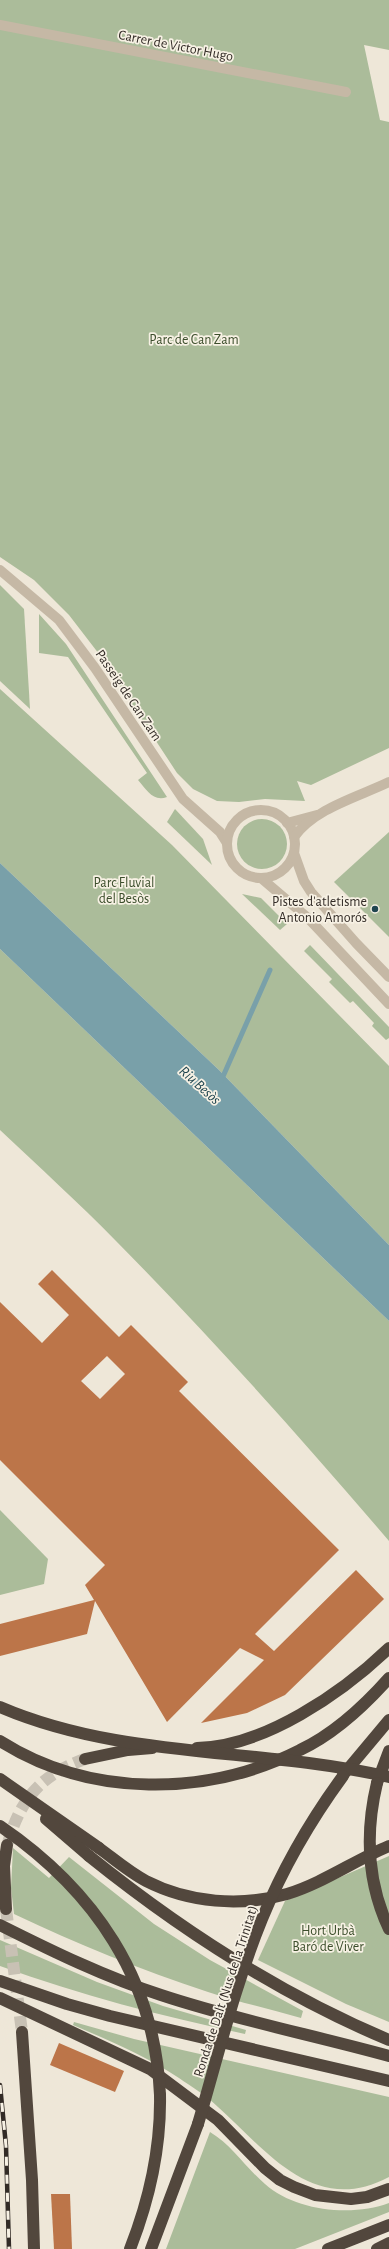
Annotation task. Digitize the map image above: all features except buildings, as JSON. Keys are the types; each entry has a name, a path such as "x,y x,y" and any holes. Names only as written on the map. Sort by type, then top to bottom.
{"highway":[{"path":"86,1759 128,1750 207,1748 246,1739 315,1705 344,1686 389,1648"},
{"path":"0,1741 46,1764 94,1779 160,1785 220,1779 249,1772 302,1750 355,1712 389,1678"},
{"path":"0,1707 44,1723 100,1737 177,1748 304,1761 389,1777"},
{"name":"Ronda de Dalt (Nus de la Trinitat)","path":"151,2249 198,2124 239,1988 262,1919 293,1854 342,1776 389,1720"},
{"path":"389,1751 377,1783 371,1812 370,1860 376,1896 389,1929"},
{"path":"0,1780 127,1869 164,1889 202,1900 246,1901 288,1894 389,1846"},
{"path":"0,1780 89,1856 140,1897 228,1957 312,2005 389,2040"},
{"path":"0,1826 43,1858 65,1878 102,1922 115,1941 134,1978 146,2013 158,2063 160,2095 159,2141 156,2165 141,2221 130,2249"},
{"path":"6,1909 4,1866 7,1844"},
{"path":"0,1925 92,1969 160,1994 257,2023 389,2056"},
{"path":"0,1981 67,2004 110,2016 389,2081"},
{"path":"1,1999 54,2026 113,2051 150,2069 218,2120 265,2168 280,2180 294,2187 315,2195 332,2198 367,2197 389,2190"},
{"path":"22,2032 32,2180 34,2249"},
{"path":"328,2249 389,2225"},
{"path":"377,2249 389,2243"}],"street":[{"name":"Carrer de Victor Hugo","path":"0,25 346,92"},
{"name":"Passeig de Can Zam","path":"0,570 59,620 95,668 183,799 220,832 226,843"},
{"path":"288,823 323,813 389,782"},
{"path":"294,853 284,870 268,878 261,878 249,876 236,868 229,856 226,843 229,831 235,821 251,811 269,811 288,823 294,837 294,853 304,881 311,892 356,943 389,977"},
{"path":"294,837 300,830 323,813"},
{"path":"261,878 308,918 389,1004"}],"green space":[{"name":"Parc de Can Zam","path":"0,0 389,0 389,50 364,45 380,120 389,122 389,748 311,785 297,781 305,801 265,799 239,802 217,801 193,789 177,773 99,654 69,615 34,580 0,557"},
{"path":"0,585 24,609 30,709 0,681"},
{"path":"39,614 66,644 167,797 158,798 154,796 147,791 138,780 147,773 68,657 39,653"},
{"name":"Parc Fluvial del Besòs","path":"0,689 172,845 389,1066 389,1245 219,1070 0,863"},
{"path":"175,809 203,839 212,865 167,822"},
{"path":"262,819 272,821 280,826 285,834 287,844 285,854 280,862 272,867 262,869 252,867 244,862 239,854 237,844 239,834 244,826 252,821"},
{"name":"Pistes d'atletisme Antonio Amorós","path":"389,832 389,937 334,882"},
{"path":"242,894 261,898 287,924 280,930"},
{"path":"310,945 389,1027 389,1038 386,1040 372,1026 374,1023 353,1001 350,1003 329,982 332,979 304,951"},
{"path":"0,949 389,1321 389,1541 289,1426 151,1277 102,1227 0,1130"},
{"path":"0,1510 48,1559 44,1584 0,1595"},
{"path":"13,1848 49,1878 69,1857 154,1924 210,1960 303,2011 301,2018 219,1996 158,1975 61,1936 14,1914 11,1888"},
{"name":"Hort Urbà Baró de Viver","path":"389,1856 389,2022 346,2004 258,1960 285,1901"},
{"path":"0,1940 97,1982 163,2006 246,2030 245,2034 121,2004 30,1977 0,1966"},
{"path":"74,2022 134,2039 389,2097 389,2177 362,2187 338,2189 315,2184 294,2174 274,2159 214,2103 179,2078 141,2056 73,2025"},
{"path":"210,2132 225,2143 265,2184 277,2193 292,2200 308,2206 341,2210 358,2210 389,2203 389,2212 295,2249 166,2249"}],"water":[{"name":"Riu Besòs","path":"0,863 219,1070 389,1245 389,1321 0,949"}],"waterway":[{"path":"221,1081 270,970"}],"tunnel":[{"path":"8,1843 19,1813 35,1790 57,1772 85,1759"},
{"path":"6,1909 22,2032"}],"railway":[{"path":"0,2085 6,2146 9,2249"}],"place":[{"name":"Pistes d'atletisme Antonio Amorós","path":"375,909"}]}
